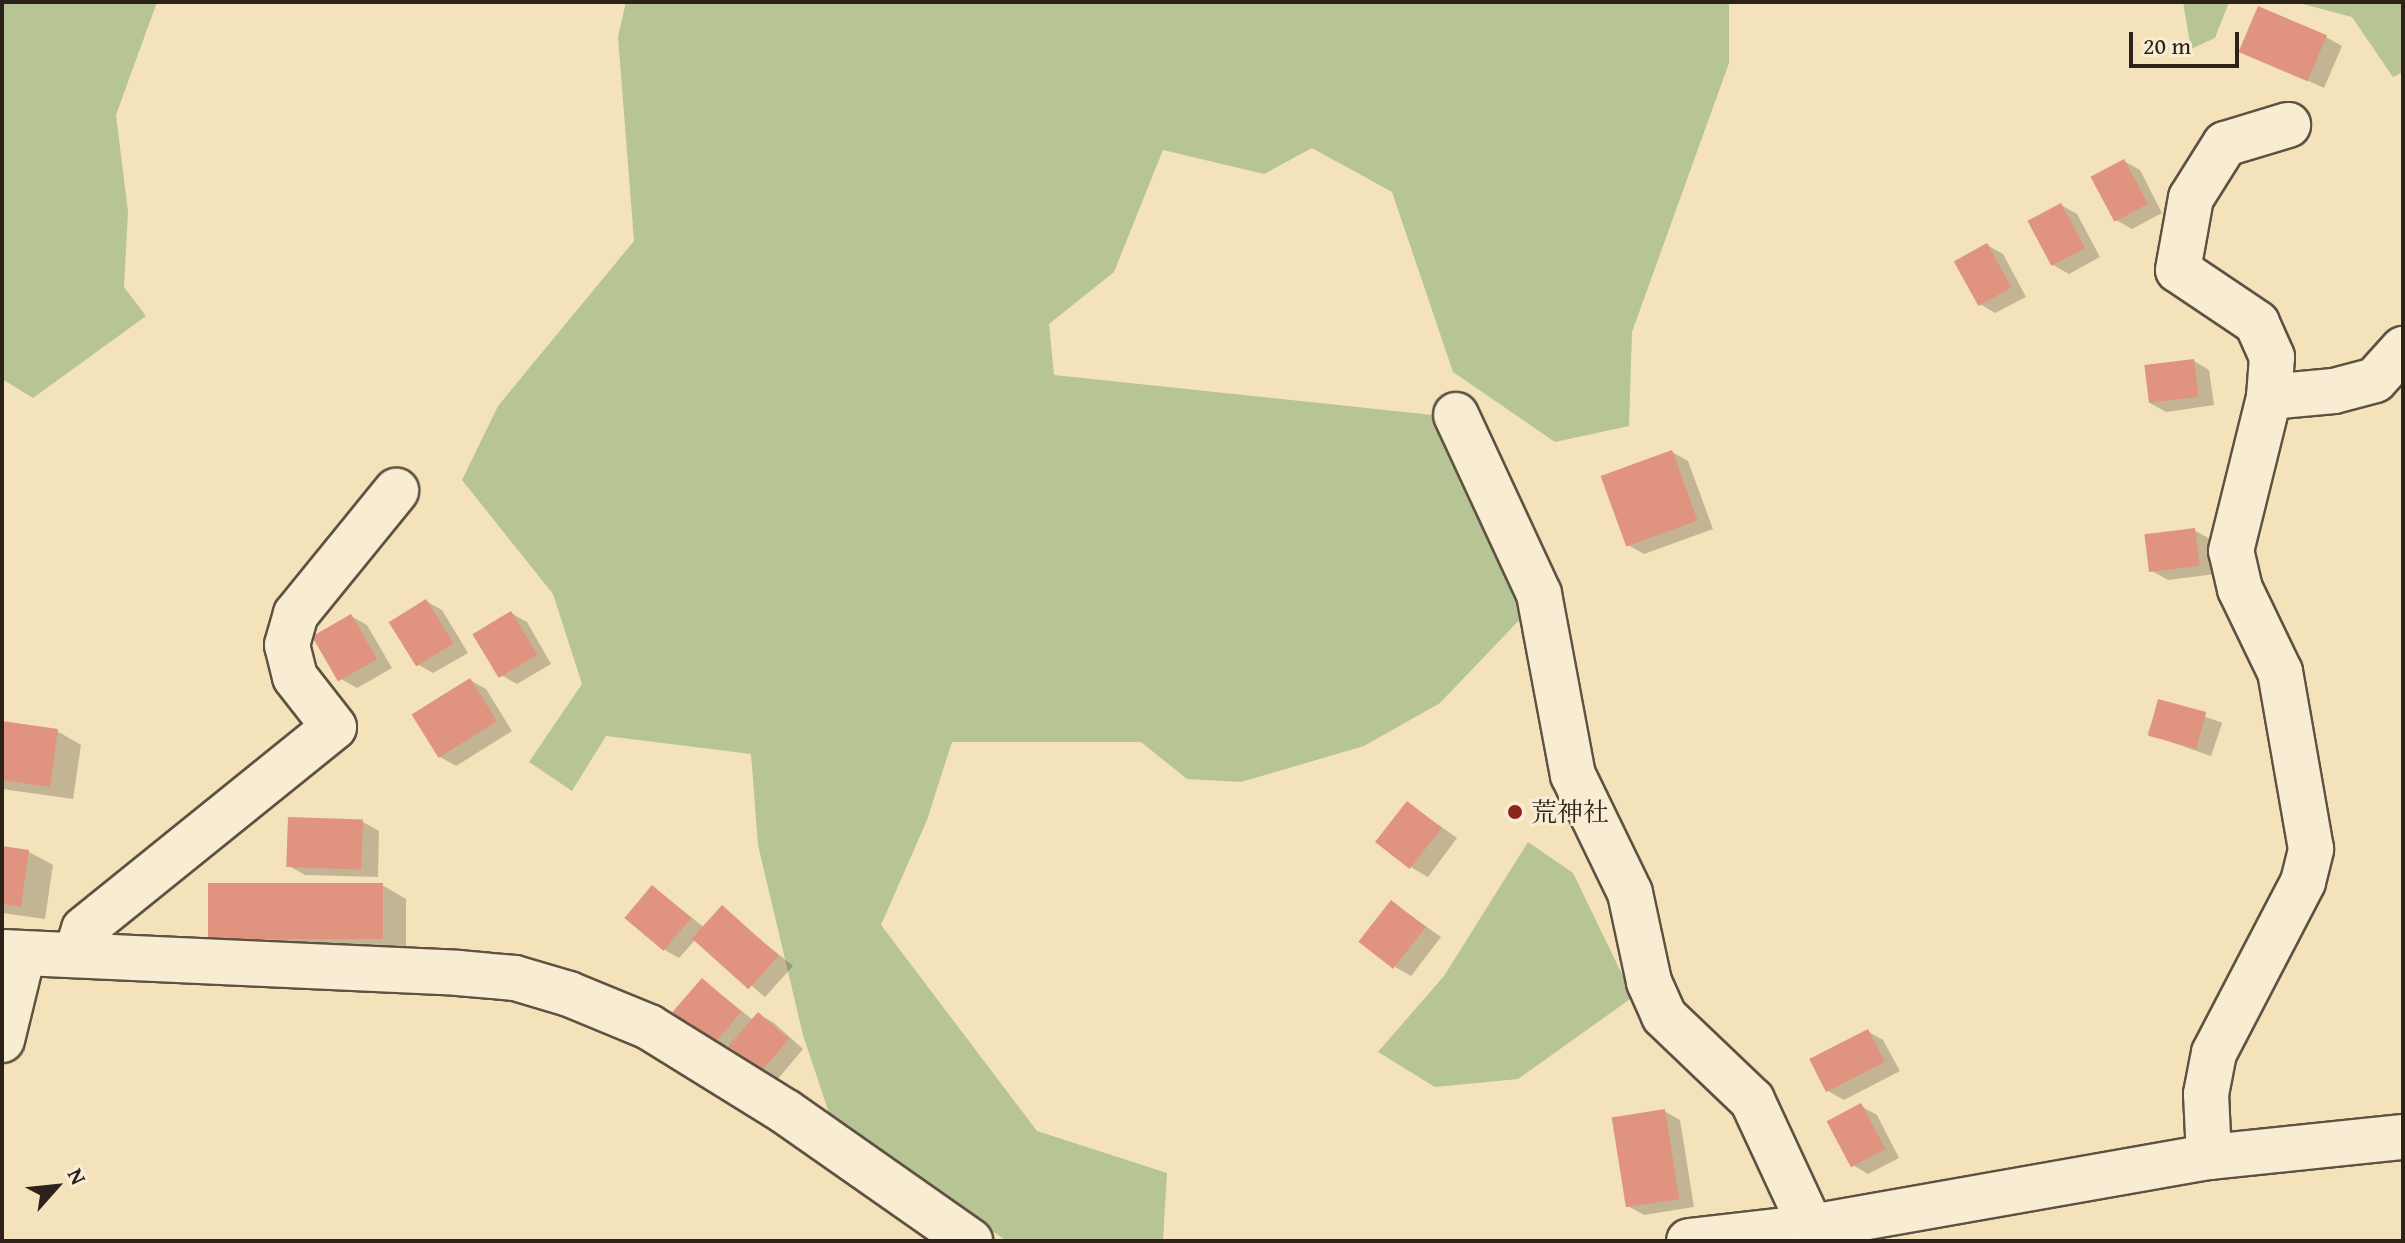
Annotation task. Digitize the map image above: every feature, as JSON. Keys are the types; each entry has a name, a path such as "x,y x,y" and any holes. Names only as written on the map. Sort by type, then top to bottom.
{"street":[{"path":"2209,1157 2206,1094 2214,1053 2303,882 2311,849 2280,672 2240,589 2231,551 2269,397 2272,357 2257,323 2178,270 2191,198 2225,144 2288,125"},
{"path":"2269,397 2334,391 2375,380 2403,349"},
{"path":"1456,415 1539,594 1573,775 1630,893 1649,982 1664,1016 1752,1100 1811,1227"},
{"path":"76,954 84,929 334,727 295,677 287,645 296,614 396,491"},
{"path":"2,1040 12,953 515,978 569,994 649,1027 786,1112 970,1241"},
{"path":"1689,1241 1811,1227 2209,1157 2403,1137"}],"green space":[{"path":"2,2 157,2 116,115 128,212 124,287 146,316 33,398 2,379"},
{"path":"626,2 1729,2 1729,63 1632,332 1629,426 1555,442 1453,372 1392,192 1312,148 1264,174 1163,150 1114,272 1049,324 1054,375 1432,415 1526,613 1440,703 1364,746 1241,782 1187,779 1141,742 952,742 927,820 881,925 1037,1131 1167,1173 1163,1241 1004,1239 832,1122 803,1035 758,845 751,754 606,736 572,791 529,762 582,684 553,594 462,480 498,406 634,241 618,37"},
{"path":"2183,2 2229,2 2215,38 2191,49"},
{"path":"2295,2 2403,2 2403,72 2393,77 2352,17"},
{"path":"1528,842 1573,873 1633,997 1518,1079 1435,1087 1378,1052 1444,976"}],"building":[{"path":"2258,6 2327,35 2308,81 2238,52"},
{"path":"2124,159 2148,204 2114,222 2090,177"},
{"path":"2061,203 2085,248 2051,266 2027,221"},
{"path":"1987,243 2012,288 1978,306 1954,261"},
{"path":"2194,359 2199,397 2149,403 2144,365"},
{"path":"1672,450 1698,520 1626,546 1601,476"},
{"path":"2195,528 2200,566 2149,572 2144,534"},
{"path":"426,599 454,643 416,666 389,622"},
{"path":"511,611 537,655 499,678 472,634"},
{"path":"351,614 377,659 338,682 312,636"},
{"path":"470,678 497,721 439,758 411,715"},
{"path":"2158,699 2206,712 2196,749 2148,736"},
{"path":"2,721 58,729 50,787 2,780"},
{"path":"1407,801 1442,828 1410,869 1375,842"},
{"path":"288,817 363,820 361,870 286,867"},
{"path":"2,846 29,850 21,907 2,904"},
{"path":"208,883 383,883 383,939 208,939"},
{"path":"652,885 691,918 663,951 624,918"},
{"path":"1391,900 1426,927 1393,969 1358,942"},
{"path":"722,905 778,956 748,989 692,938"},
{"path":"702,978 741,1012 712,1046 672,1012"},
{"path":"758,1012 789,1039 759,1073 728,1046"},
{"path":"1868,1029 1885,1062 1826,1092 1809,1059"},
{"path":"1861,1103 1885,1149 1851,1167 1827,1121"},
{"path":"1665,1109 1679,1199 1626,1207 1612,1117"}],"place":[{"name":"荒神社","path":"1515,812"}]}
